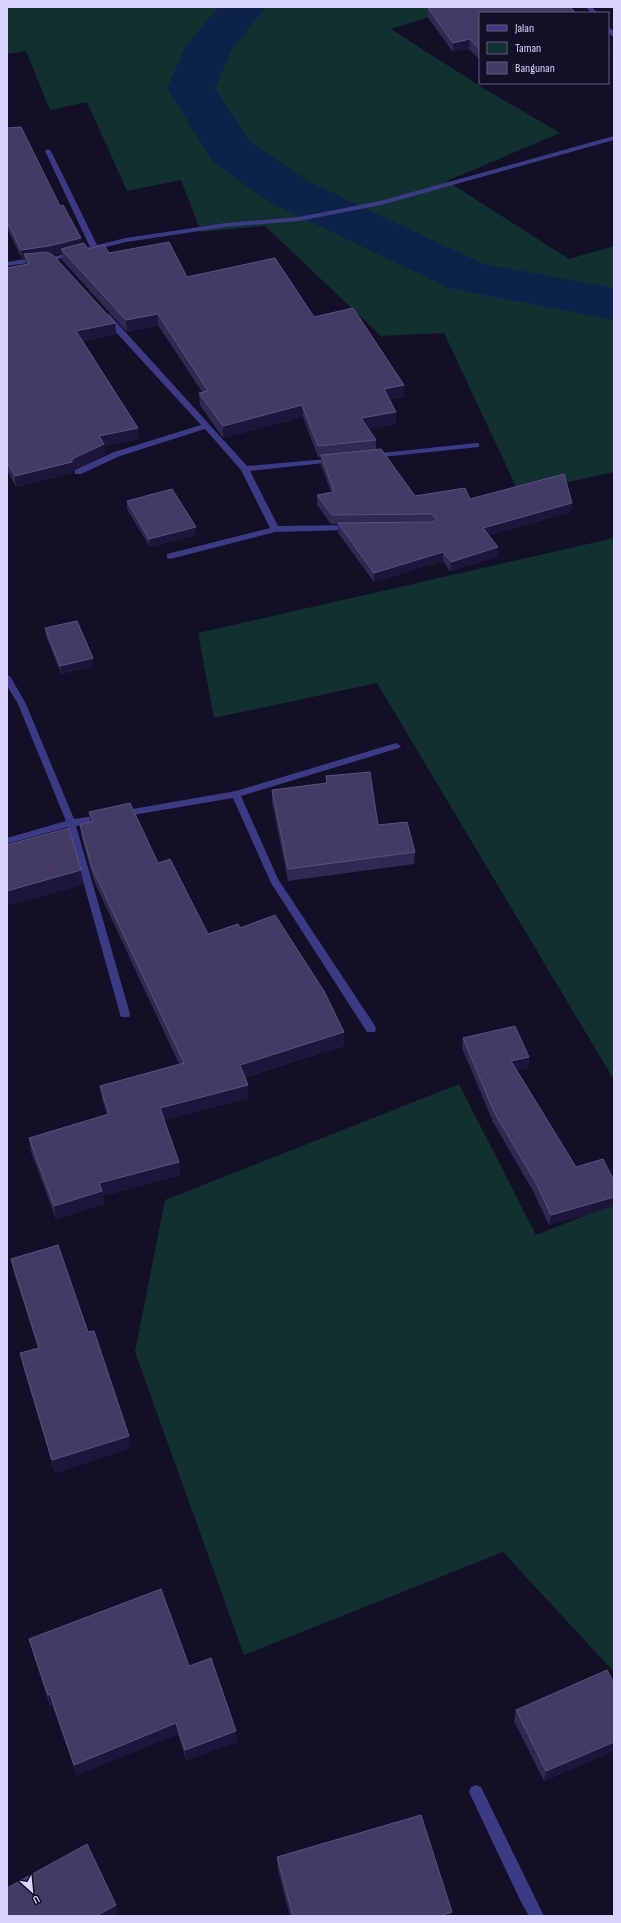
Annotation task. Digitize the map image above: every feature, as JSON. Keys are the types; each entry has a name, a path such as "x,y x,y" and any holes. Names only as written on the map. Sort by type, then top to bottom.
{"street":[{"path":"7,264 50,259 126,240 226,225 299,219 381,204 614,138"},
{"path":"48,151 94,247"},
{"path":"50,259 58,263"},
{"path":"100,309 245,469 275,529"},
{"path":"78,472 117,454 207,426"},
{"path":"364,457 476,445"},
{"path":"245,469 341,459"},
{"path":"170,556 275,529 360,528"},
{"path":"7,678 22,704 71,824 125,1014"},
{"path":"7,841 71,824 236,794 396,746"},
{"path":"236,794 274,880 370,1030"},
{"path":"476,1792 526,1897 537,1916"}],"green space":[{"path":"7,7 460,7 391,29 483,88 560,133 447,181 569,259 614,246 614,472 519,493 444,333 381,336 265,226 201,232 181,180 127,191 87,102 50,110 26,51 7,54"},
{"path":"614,538 614,1080 377,683 214,718 198,633"},
{"path":"459,1084 536,1235 614,1204 614,1672 503,1552 244,1655 135,1352 165,1200"}],"building":[{"path":"570,7 575,12 479,12 479,49 470,39 453,43 428,8"},
{"path":"21,127 60,206 63,205 81,238 49,246 21,250 7,221 7,128"},
{"path":"169,242 187,277 275,258 314,317 353,308 404,385 384,389 396,412 361,418 376,440 318,446 302,405 223,426 199,393 208,391 158,314 126,320 61,249 84,243 88,249 104,245 109,253"},
{"path":"47,252 53,255 115,323 76,331 138,428 99,436 104,444 72,459 72,462 15,476 7,462 7,268 29,264 24,254"},
{"path":"381,449 415,496 465,488 470,499 564,474 572,503 483,528 498,547 451,562 443,552 374,573 338,523 434,522 436,518 431,514 332,515 317,495 334,492 321,455"},
{"path":"172,489 196,527 149,539 127,501"},
{"path":"77,621 93,658 60,666 45,628"},
{"path":"370,772 378,825 407,822 415,852 288,869 272,790 327,783 326,776"},
{"path":"130,803 158,863 170,859 208,934 238,924 240,928 275,915 324,991 344,1032 240,1065 248,1085 160,1108 179,1162 99,1183 102,1191 54,1206 29,1138 109,1114 100,1086 184,1063 92,868 80,825 93,821 89,812"},
{"path":"69,828 81,870 7,891 7,845"},
{"path":"515,1026 529,1057 511,1061 576,1167 603,1159 614,1181 614,1197 551,1215 535,1181 494,1112 463,1038"},
{"path":"58,1245 88,1332 94,1331 129,1436 52,1460 20,1353 39,1348 11,1259"},
{"path":"161,1589 189,1666 211,1658 236,1731 185,1750 176,1723 74,1765 50,1694 48,1695 29,1639"},
{"path":"607,1670 614,1683 614,1742 546,1771 516,1710"},
{"path":"421,1815 452,1912 440,1916 293,1916 277,1857"},
{"path":"87,1844 116,1905 96,1916 7,1916 7,1888"}],"waterway":[{"path":"243,7 209,47 191,88 231,151 289,192 468,277 614,304"}]}
